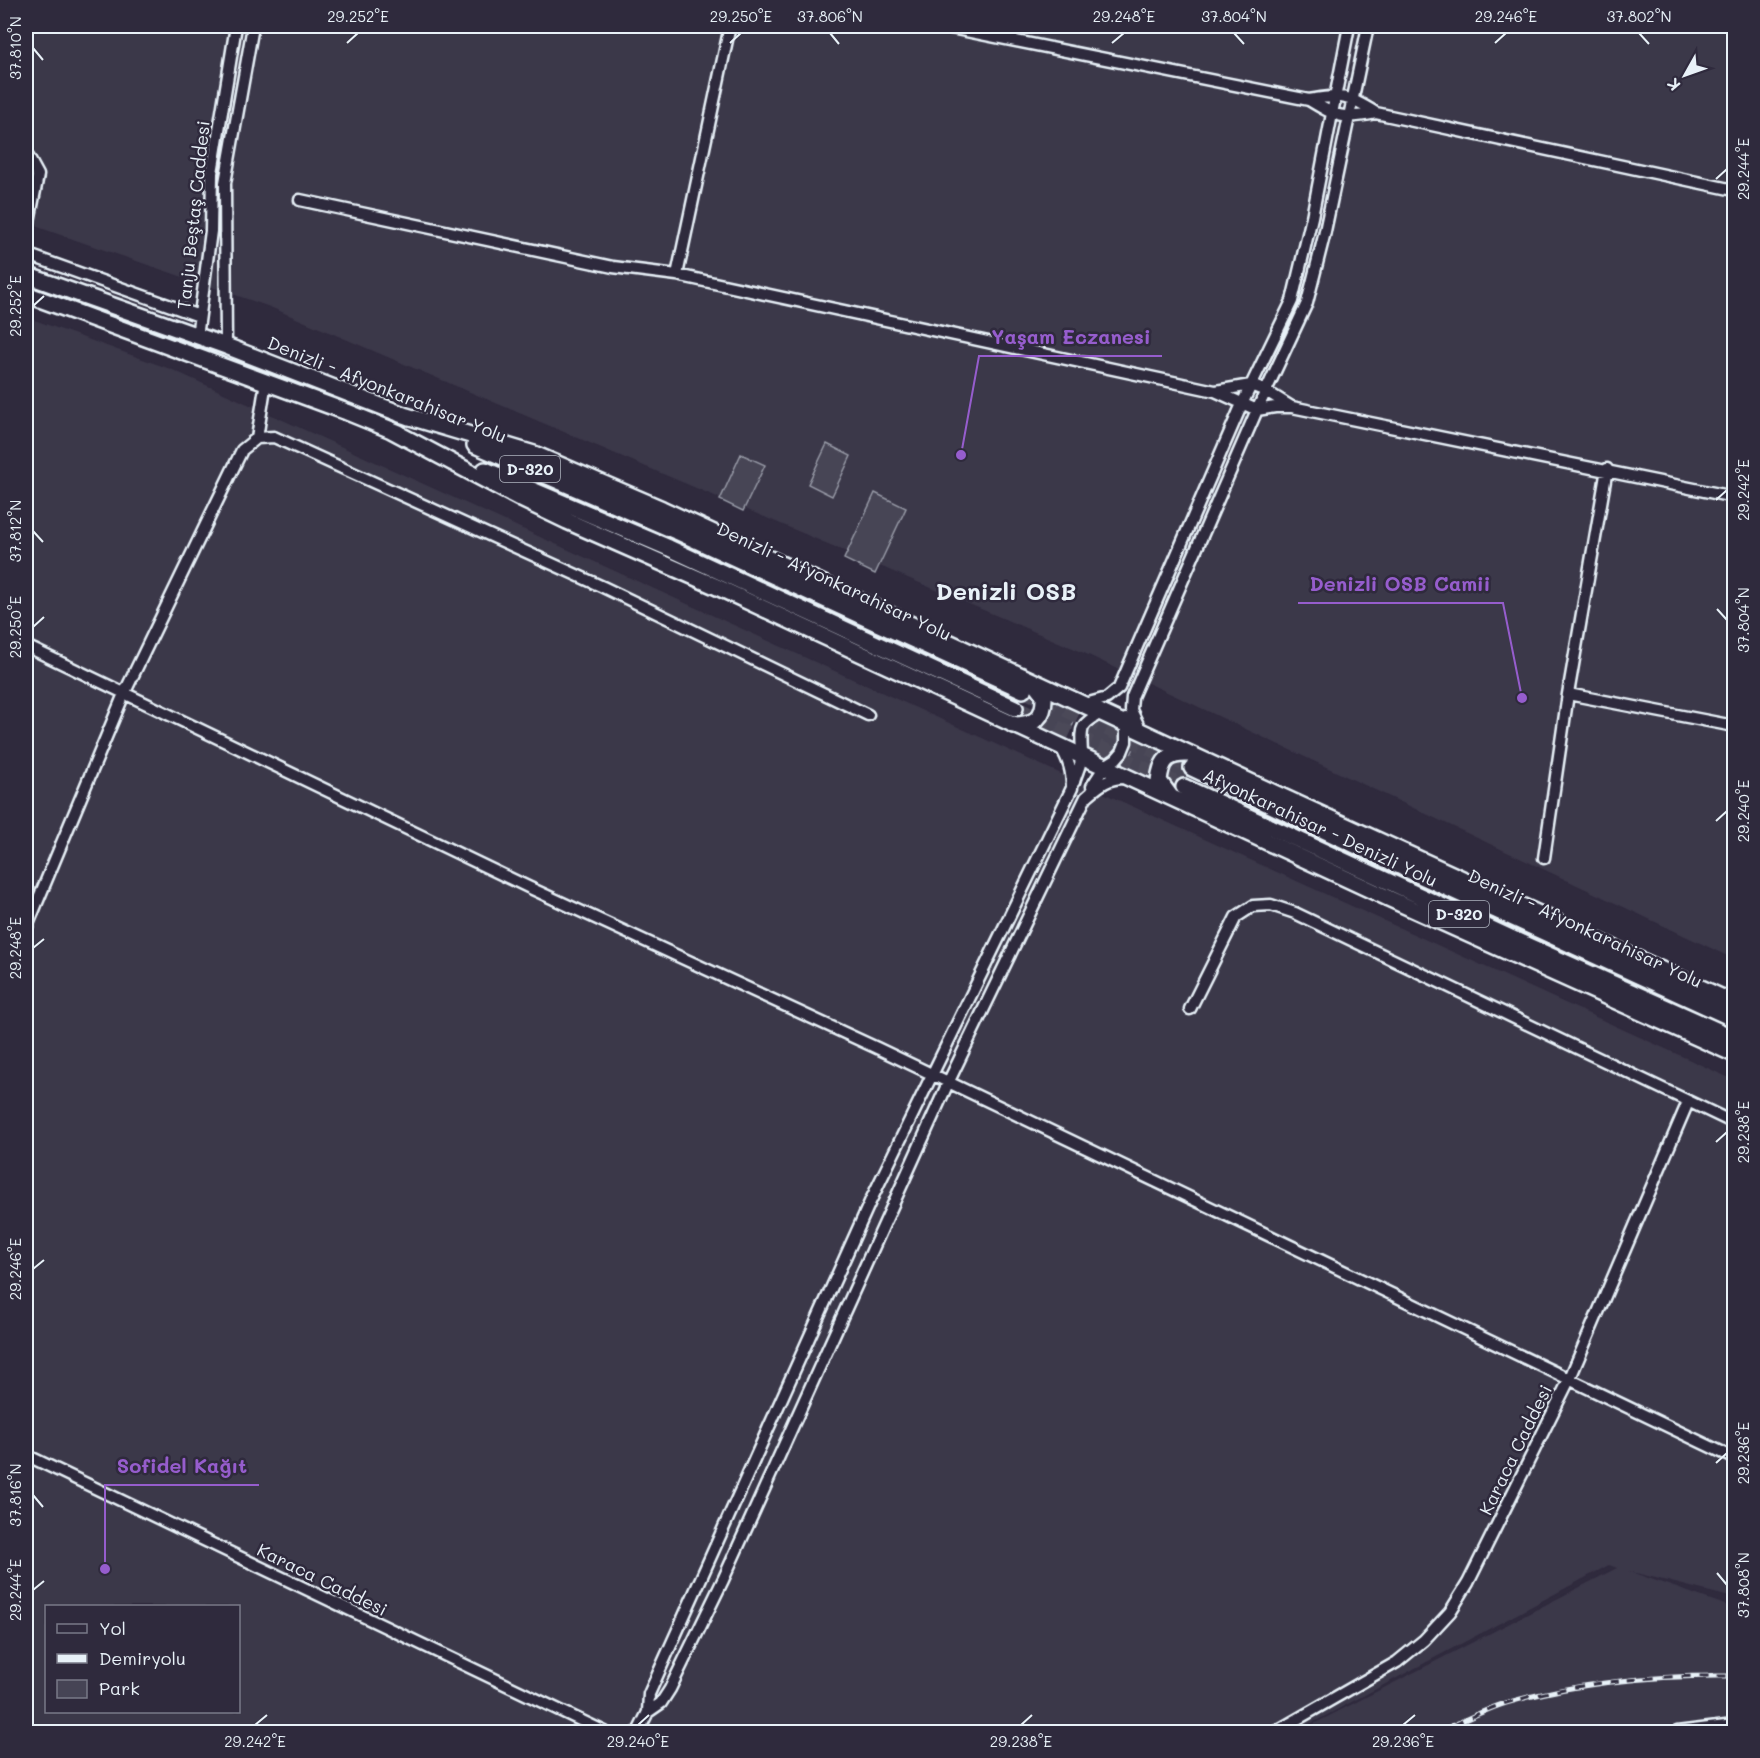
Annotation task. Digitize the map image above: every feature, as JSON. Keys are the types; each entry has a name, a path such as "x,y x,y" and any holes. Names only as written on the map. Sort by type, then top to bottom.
{"highway":[{"name":"Denizli - Afyonkarahisar Yolu","path":"26,274 226,346 400,414 676,531 1027,685 1085,704 1103,713"},
{"name":"D-320","path":"26,294 266,381 391,430 669,548 1015,708"},
{"path":"391,430 567,521 715,586 1409,908 1734,1054"},
{"path":"1013,725 1026,725 1036,721 1042,712 1044,695 1042,690 1027,685"},
{"path":"1103,713 1141,731 1190,761 1734,1003"},
{"path":"1172,798 1159,781 1160,770 1164,762 1172,756 1190,761"},
{"name":"Denizli - Afyonkarahisar Yolu","path":"1190,761 1396,864 1734,1018"},
{"name":"Afyonkarahisar - Denizli Yolu","path":"1184,787 1734,1038"}],"street":[{"name":"Tanju Beştaş Caddesi","path":"197,337 212,231 212,173 236,26"},
{"name":"Tanju Beştaş Caddesi","path":"226,346 225,183 253,26"},
{"path":"677,275 730,26"},
{"path":"941,26 1309,100 1331,113 1350,118 1376,112"},
{"path":"638,1732 648,1712 649,1694 865,1213 930,1074 1072,788 1082,757 1080,732 1084,723 1103,713 1119,688 1242,404 1292,301 1312,217 1349,26"},
{"path":"648,1712 661,1703 670,1689 718,1590 948,1083 1086,797 1105,766 1122,752 1126,742 1125,723 1132,697 1257,410 1307,303 1350,118 1368,26"},
{"path":"1309,100 1335,95 1354,99 1376,112 1734,190"},
{"path":"26,153 38,174 26,237"},
{"path":"300,200 613,267 677,275 1215,391 1257,410 1292,407 1607,469 1734,497"},
{"path":"26,254 199,316"},
{"path":"257,438 266,381"},
{"path":"1215,391 1251,385 1266,391 1292,407"},
{"path":"26,929 124,694 242,450 257,438 274,437 603,586 868,715"},
{"path":"1544,858 1568,694 1607,469"},
{"path":"26,646 528,887 930,1074 1734,1458"},
{"path":"1085,704 1107,698 1119,688"},
{"path":"1568,694 1734,726"},
{"path":"1132,697 1131,710 1141,731"},
{"path":"1060,746 1069,761 1072,788"},
{"path":"1086,797 1103,782 1113,778 1128,777"},
{"path":"1190,1009 1236,917 1253,906 1271,905 1295,914 1734,1124"},
{"name":"Karaca Caddesi","path":"1275,1732 1397,1662 1424,1640 1450,1612 1468,1583 1570,1378 1688,1101"},
{"name":"Karaca Caddesi","path":"26,1455 605,1732"},
{"path":"1677,1732 1734,1725"}],"shaded area":[{"path":"26,26 1734,26 1734,959 1082,652 270,307 26,223"},
{"path":"26,317 173,370 1734,1080 1734,1598 1628,1571 1734,1608 1734,1732 1298,1732 1617,1568 1609,1565 1295,1732 26,1732"}],"green space":[{"path":"827,444 851,456 832,496 808,484"},
{"path":"741,454 765,465 743,511 720,500"},
{"path":"875,493 906,508 875,574 844,559"},
{"path":"1049,694 1080,709 1065,742 1033,728"},
{"path":"1103,722 1116,727 1121,740 1116,753 1103,758 1090,753 1085,740 1090,727"},
{"path":"1139,737 1168,750 1155,784 1124,770"},
{"path":"1179,759 1194,762 1178,795 1171,792 1164,772 1167,765"}],"tunnel":[{"path":"1023,690 1192,768"},
{"path":"1015,708 1184,787"}],"railway":[{"path":"1438,1732 1497,1706 1562,1689 1648,1678 1734,1676"}],"place":[{"name":"Yaşam Eczanesi","path":"961,455"},
{"name":"Denizli OSB Camii","path":"1522,698"},
{"name":"Sofidel Kağıt","path":"105,1569"}],"district":[{"name":"Denizli OSB","path":"1006,592"}]}
